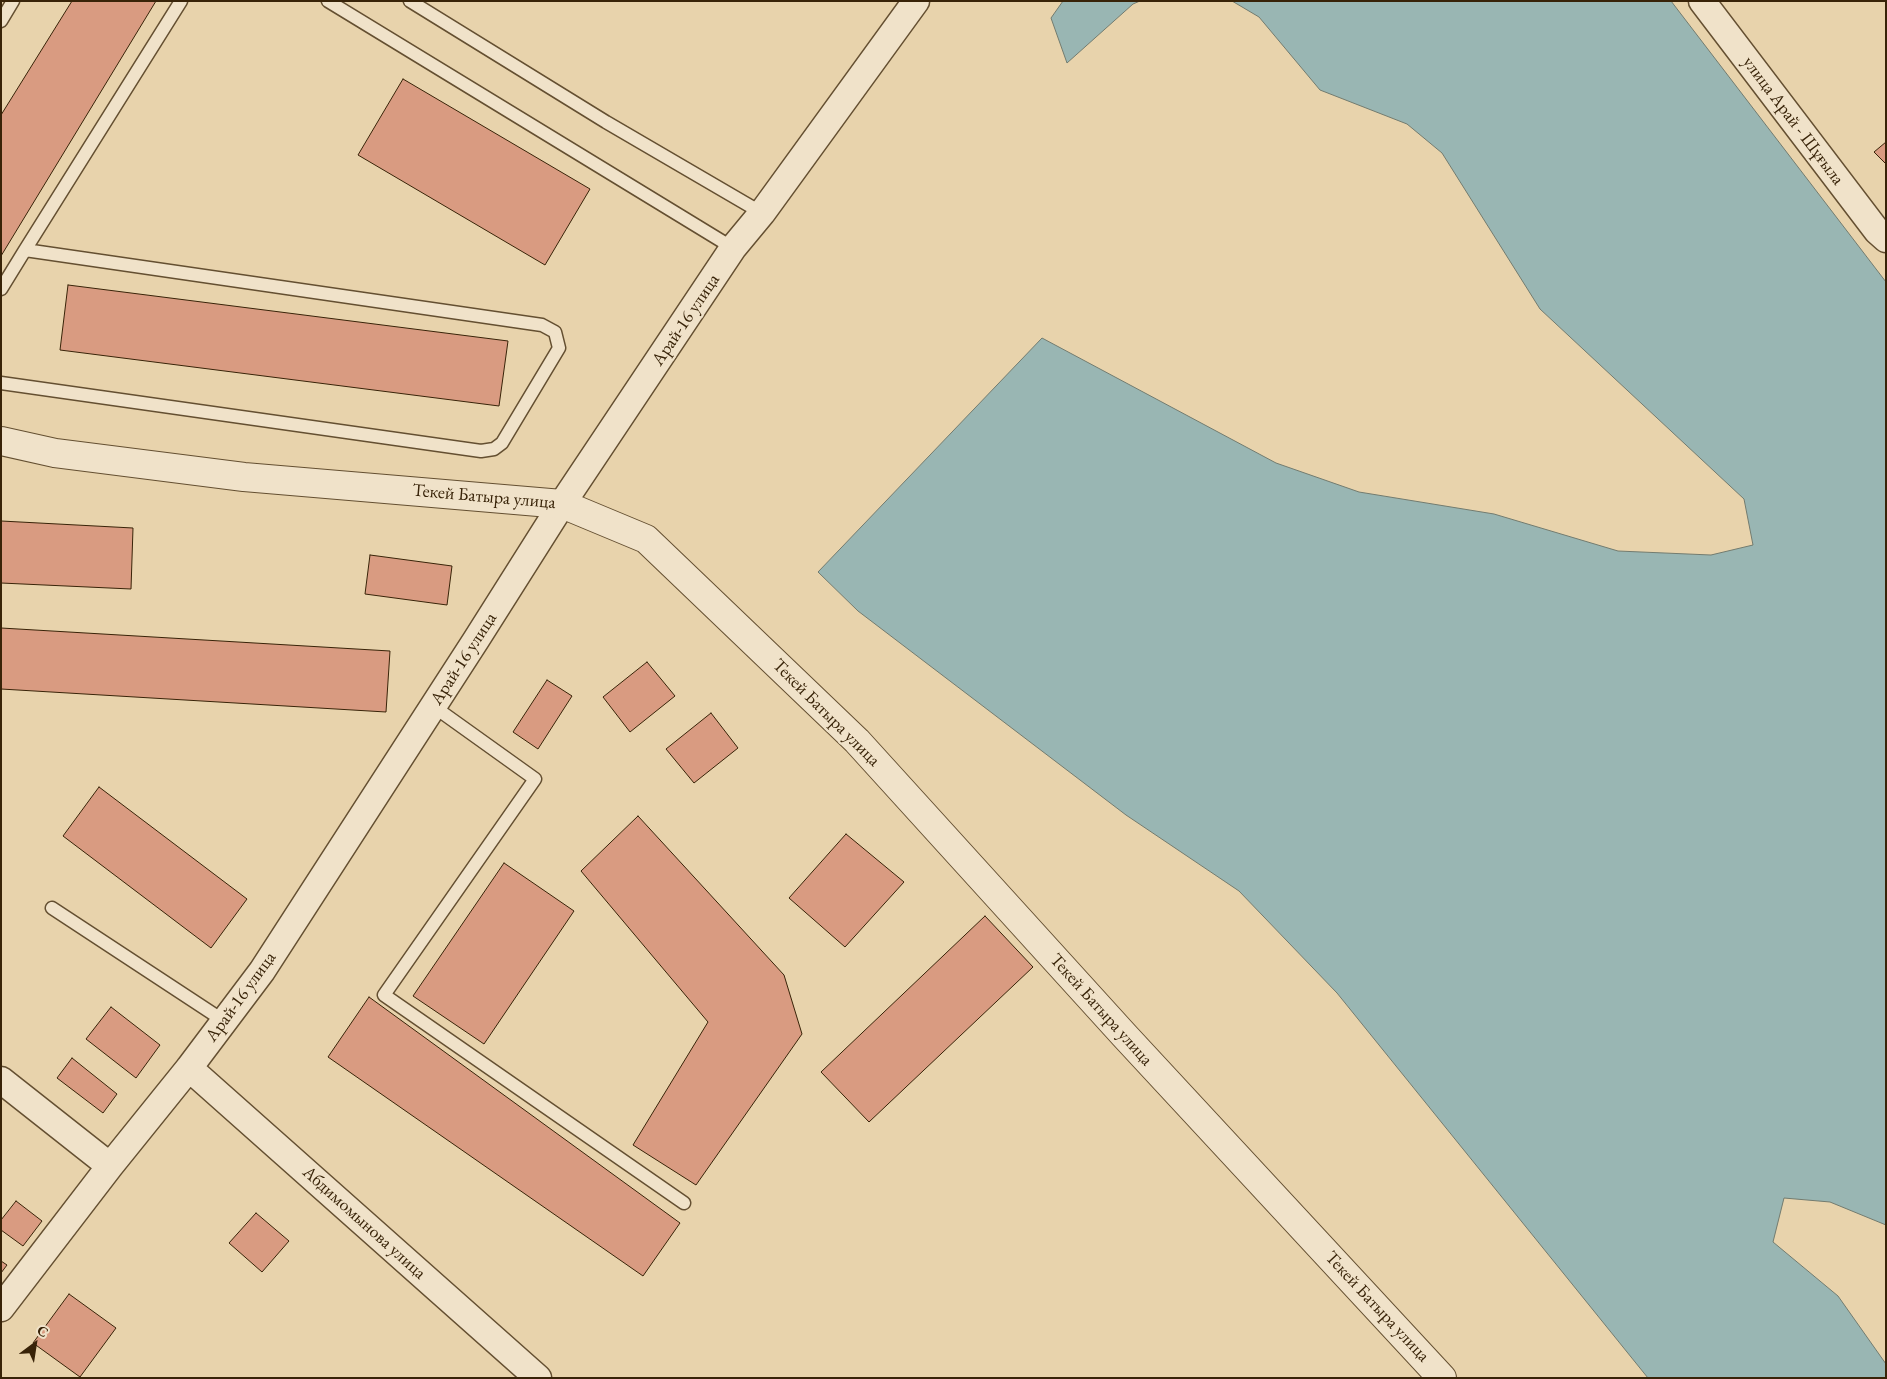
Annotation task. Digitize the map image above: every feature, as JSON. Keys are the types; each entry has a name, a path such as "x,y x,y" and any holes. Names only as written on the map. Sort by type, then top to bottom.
{"street":[{"name":"Арай-16 улица","path":"1,1308 110,1166 189,1068 262,971 562,504 733,248 762,213 916,1"},
{"name":"улица Арай - Шұғыла","path":"1702,1 1877,230 1886,239"},
{"name":"Текей Батыра улица","path":"1,441 55,453 244,477 562,504 646,539 857,741 1130,1042 1442,1378"},
{"name":"Абдимомынова улица","path":"189,1068 538,1378"},
{"path":"1,1080 110,1166"}],"lane":[{"path":"1,21 13,1"},
{"path":"1,289 181,1"},
{"path":"328,1 733,248"},
{"path":"410,1 606,122 762,213"},
{"path":"1,383 481,451 494,449 502,443 559,348 555,332 542,325 25,250"},
{"path":"434,706 535,780 384,995 684,1203"},
{"path":"52,908 224,1021"}],"water":[{"path":"1063,1 1140,1 1133,4 1067,63 1051,18"},
{"path":"1232,1 1671,1 1886,282 1886,1225 1830,1202 1784,1198 1773,1242 1838,1296 1886,1364 1886,1378 1648,1378 1337,993 1239,891 1126,815 858,611 818,572 1042,338 1276,463 1359,492 1494,514 1618,551 1711,555 1753,545 1744,499 1540,309 1442,153 1407,124 1320,90 1259,17"}],"building":[{"path":"72,1 156,1 1,256 1,115"},
{"path":"403,79 590,189 545,265 358,155"},
{"path":"1886,142 1886,164 1874,152"},
{"path":"68,285 508,341 499,406 60,350"},
{"path":"1,521 133,528 131,589 1,583"},
{"path":"370,555 452,566 447,605 365,594"},
{"path":"1,628 390,651 386,712 1,689"},
{"path":"647,662 675,696 630,732 603,697"},
{"path":"547,680 572,696 538,749 513,732"},
{"path":"711,713 738,748 694,783 666,749"},
{"path":"99,787 247,899 211,948 63,836"},
{"path":"638,816 784,975 802,1034 696,1185 633,1145 708,1022 581,871"},
{"path":"846,834 904,882 845,947 789,898"},
{"path":"504,863 574,911 484,1044 413,996"},
{"path":"985,916 1033,967 869,1122 821,1072"},
{"path":"369,997 680,1223 643,1276 328,1057"},
{"path":"111,1007 160,1045 136,1078 86,1039"},
{"path":"72,1058 117,1094 103,1113 57,1078"},
{"path":"16,1201 42,1221 23,1246 1,1230 1,1220"},
{"path":"256,1213 289,1241 262,1272 229,1243"},
{"path":"1,1261 7,1265 1,1273"},
{"path":"69,1294 116,1328 80,1377 33,1343"}]}
